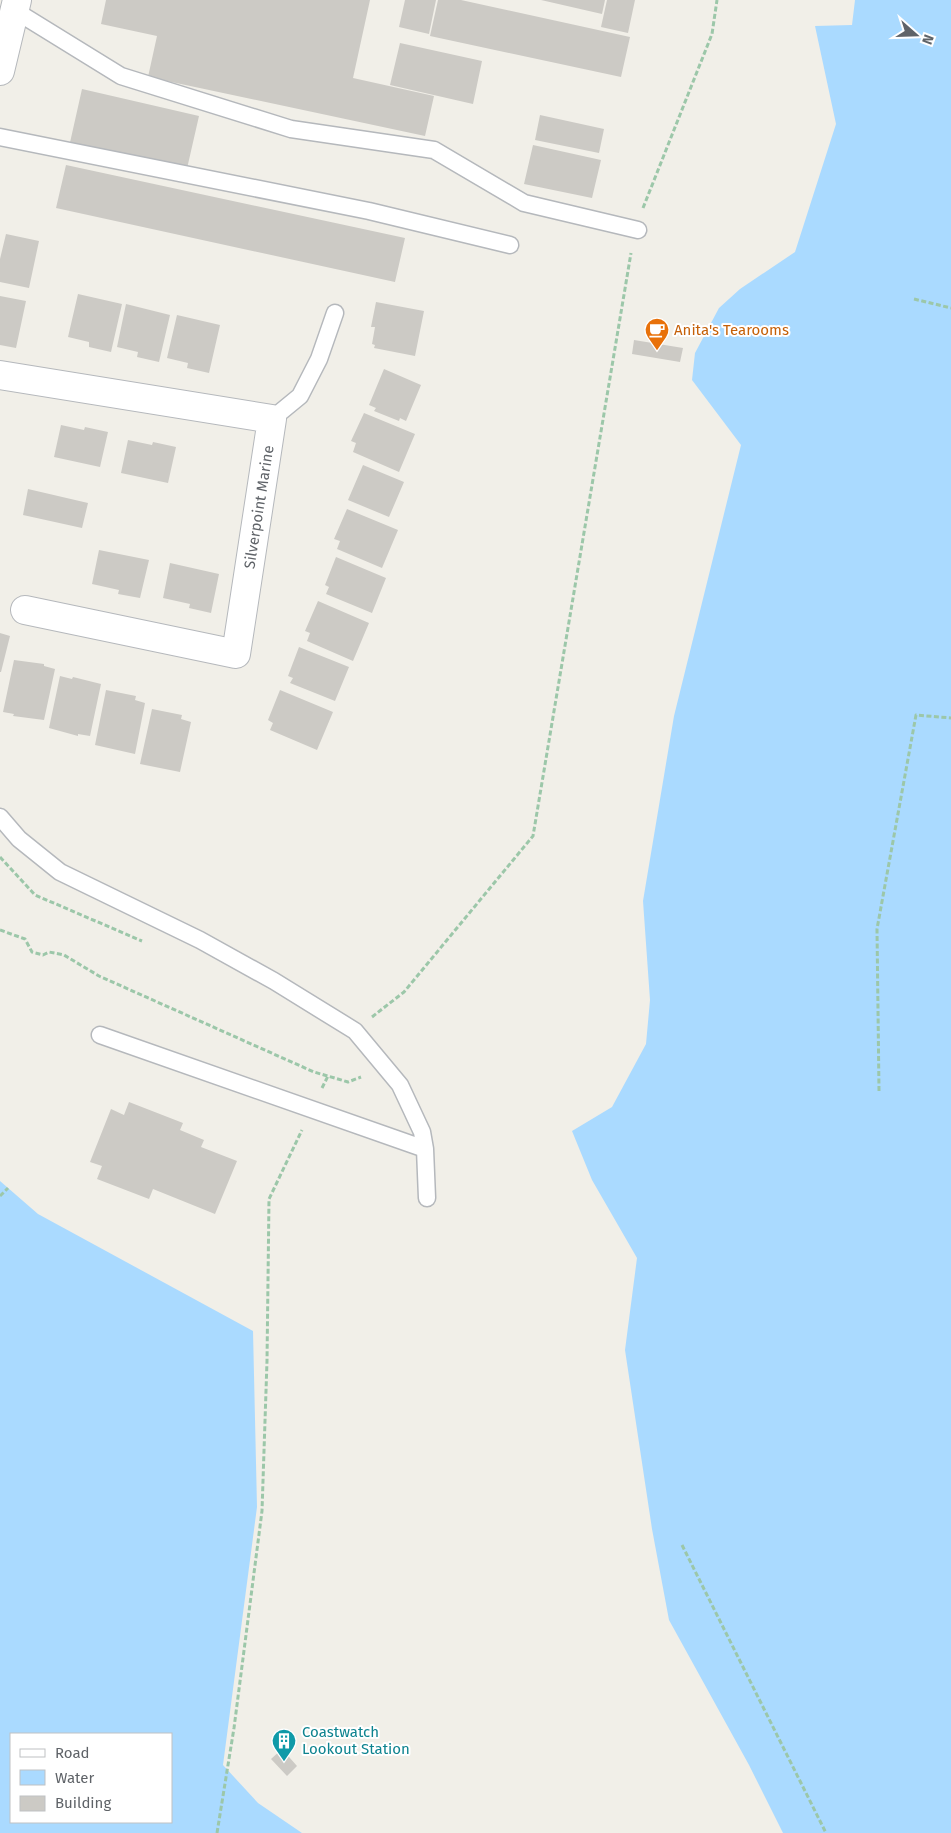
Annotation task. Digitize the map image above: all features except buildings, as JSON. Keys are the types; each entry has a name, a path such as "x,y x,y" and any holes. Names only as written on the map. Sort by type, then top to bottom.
{"street":[{"path":"0,71 10,5"},
{"path":"0,375 272,419"},
{"name":"Silverpoint Marine","path":"25,610 236,654 272,419"}],"lane":[{"path":"10,5 121,76 291,129 434,150 524,203 638,230"},
{"path":"0,137 369,211 510,245"},
{"path":"272,419 300,396 319,359 335,313"},
{"path":"0,817 19,839 60,872 200,940 274,981 355,1031 400,1085 422,1132 425,1149 427,1198"},
{"path":"100,1035 425,1149"}],"path":[{"path":"355,1031 404,992 533,836 627,274 644,206 712,34 717,0"},
{"path":"914,299 951,308"},
{"path":"879,1091 877,929 914,724 916,715 951,718"},
{"path":"0,930 25,939 32,952 43,955 49,952 64,955 99,976 314,1072 348,1082 385,1067"},
{"path":"217,1833 234,1728 262,1511 267,1361 269,1199 328,1076"},
{"path":"0,1196 8,1188"},
{"path":"682,1545 826,1833"}],"water":[{"path":"855,0 951,0 951,1833 783,1833 749,1765 669,1620 652,1529 625,1350 637,1258 592,1180 572,1131 612,1107 646,1044 650,1000 643,901 674,716 741,445 692,380 695,353 719,308 740,289 795,252 836,124 815,26 852,25"},
{"path":"0,1181 38,1214 253,1331 257,1507 223,1765 258,1803 302,1833 0,1833"}],"place":[{"name":"Anita's Tearooms","path":"657,351"},
{"name":"Coastwatch Lookout Station","path":"284,1762"}]}
